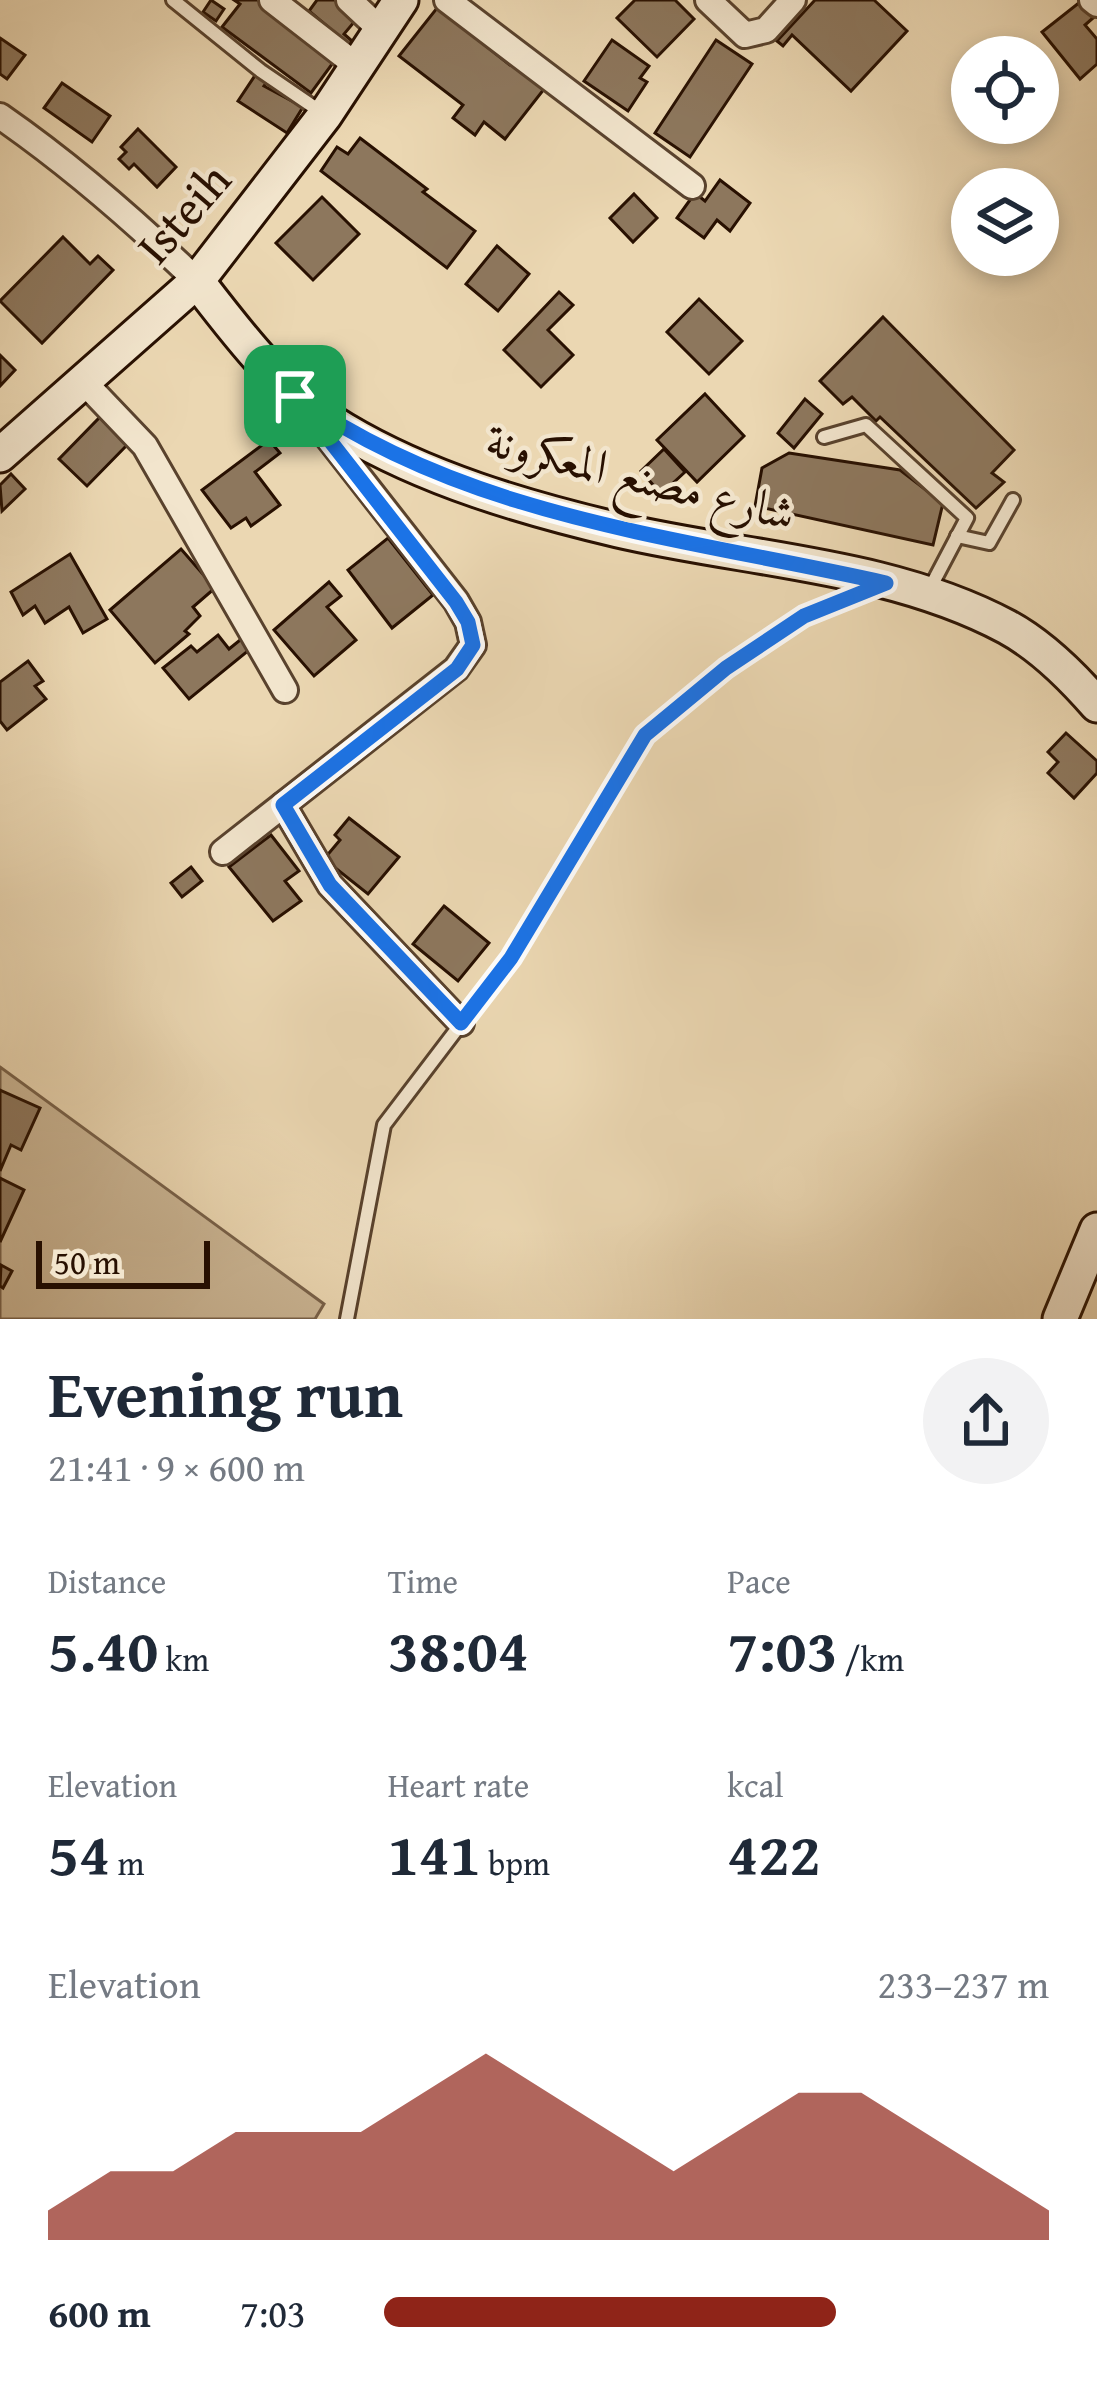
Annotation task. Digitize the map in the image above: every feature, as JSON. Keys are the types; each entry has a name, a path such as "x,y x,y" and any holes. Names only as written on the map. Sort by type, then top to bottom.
{"street":[{"path":"272,0 357,66"},
{"path":"349,0 381,30"},
{"name":"Isteih","path":"0,455 197,281 325,115 401,0"},
{"path":"447,0 692,186"},
{"path":"708,0 745,35 766,30 793,0"},
{"path":"0,116 126,212 197,281"},
{"name":"شارع مصنع المعكرونة","path":"197,281 251,352 295,396 345,430 434,473 524,506 620,530 927,595 1010,628 1047,655 1097,705"},
{"path":"82,381 145,446 285,690"},
{"path":"223,853 457,669 473,645 468,622 456,602 295,396"},
{"path":"283,805 330,885 461,1023"},
{"path":"1060,1319 1097,1231"}],"lane":[{"path":"173,0 325,115"},
{"path":"824,436 866,425 967,518 927,595"},
{"path":"957,536 989,542 1013,500"},
{"path":"347,1319 384,1125 511,958 645,735 726,668 804,616 886,583"}],"shaded area":[{"path":"0,1067 324,1304 315,1319 0,1319"}],"building":[{"path":"211,0 224,9 216,21 203,12"},
{"path":"234,0 263,0 338,56 311,93 222,27 240,4"},
{"path":"317,0 342,0 360,15 344,34 352,41 343,53 321,35 328,27 309,11"},
{"path":"635,0 675,0 694,19 657,57 617,18"},
{"path":"815,0 874,0 907,31 851,91 792,35 783,46 777,41"},
{"path":"1080,2 1093,18 1085,25 1097,39 1097,64 1080,79 1059,53 1059,36 1042,32"},
{"path":"441,3 510,65 515,59 548,84 505,139 484,122 475,135 453,118 463,105 399,56"},
{"path":"0,38 25,55 7,79 0,74"},
{"path":"612,40 649,66 640,78 647,82 628,111 584,81"},
{"path":"716,40 752,64 690,157 655,133"},
{"path":"256,74 267,82 264,86 303,107 287,133 238,101"},
{"path":"62,83 110,116 92,142 44,108"},
{"path":"138,129 176,167 157,187 134,164 129,169 119,159 126,152 121,147"},
{"path":"360,138 475,231 447,268 321,171 337,147 348,154"},
{"path":"720,180 750,203 730,231 717,220 704,238 677,218 695,193 705,201"},
{"path":"634,194 657,218 633,242 610,218"},
{"path":"322,197 359,234 313,280 276,243"},
{"path":"63,237 90,264 98,256 113,270 42,343 0,301"},
{"path":"497,246 529,274 498,311 466,284"},
{"path":"559,292 573,305 548,330 573,355 541,387 504,350"},
{"path":"699,299 742,341 709,374 667,332"},
{"path":"883,317 1014,450 992,473 1004,482 976,508 880,417 876,421 852,397 843,404 820,381"},
{"path":"0,355 15,370 0,386"},
{"path":"705,394 744,436 697,482 657,440"},
{"path":"805,399 822,414 794,448 778,433"},
{"path":"101,416 128,444 87,486 59,459"},
{"path":"269,440 280,453 255,472 280,505 251,526 246,518 231,528 202,490"},
{"path":"664,449 685,472 661,494 641,471"},
{"path":"789,453 900,470 943,503 933,545 755,506 762,468"},
{"path":"11,474 25,489 2,511 0,485"},
{"path":"388,538 433,595 392,628 348,570"},
{"path":"181,549 215,588 193,607 200,616 185,631 189,634 155,663 110,610"},
{"path":"70,554 107,619 83,633 69,607 45,623 35,606 23,615 11,592"},
{"path":"329,582 341,596 327,607 356,640 314,676 274,630"},
{"path":"218,635 229,649 245,636 254,646 189,699 163,668 191,646 197,652"},
{"path":"28,661 43,681 35,686 46,699 7,730 0,721 0,682"},
{"path":"1066,733 1097,761 1097,773 1074,798 1048,773 1058,762 1048,752"},
{"path":"349,818 399,857 368,894 324,859 340,840 335,835"},
{"path":"271,835 299,871 285,881 301,901 273,921 229,867"},
{"path":"191,867 202,881 182,897 171,883"},
{"path":"444,906 489,943 458,981 413,944"},
{"path":"0,1090 40,1108 21,1150 11,1145 0,1171"},
{"path":"0,1178 24,1190 0,1242"},
{"path":"1,1265 12,1271 3,1288 0,1286"}],"route":[{"path":"295,396 345,430 434,473 524,506 886,583 804,616 726,668 645,735 511,958 461,1023 330,885 283,805 457,669 473,645 468,622 456,602 295,396"}]}
